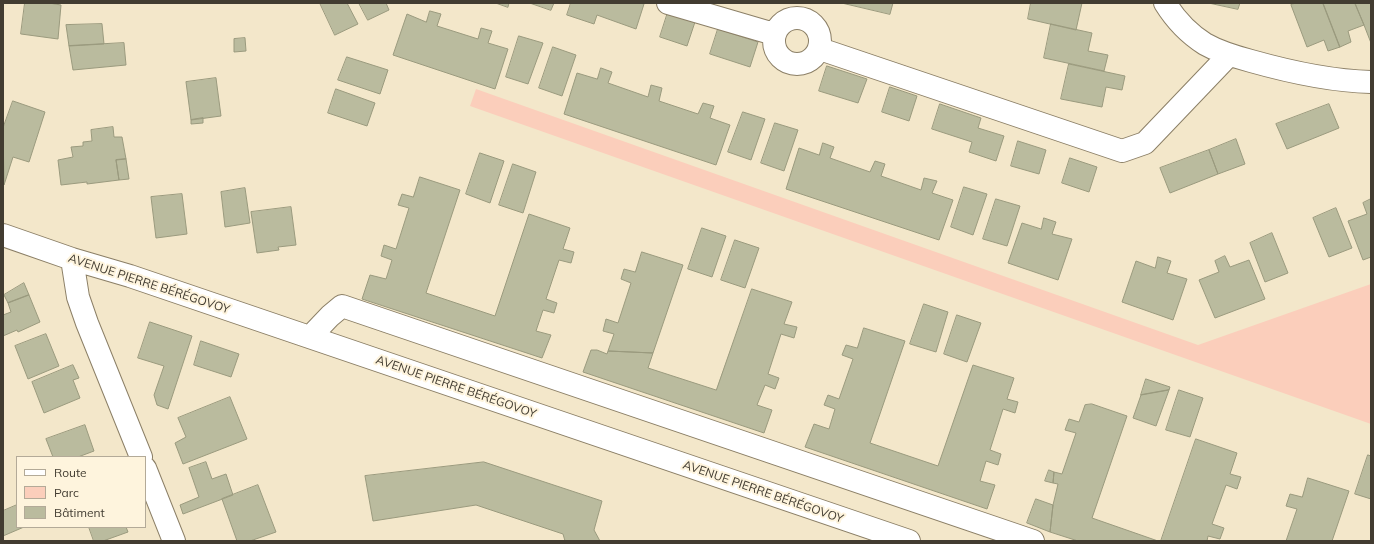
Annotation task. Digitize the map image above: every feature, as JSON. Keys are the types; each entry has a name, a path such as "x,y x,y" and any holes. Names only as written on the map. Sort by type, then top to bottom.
{"street":[{"path":"668,3 774,34"},
{"path":"1165,3 1172,14 1186,29 1205,44 1229,55 1278,69 1354,82 1371,82"},
{"path":"805,11 820,38 820,48 812,59 801,64 790,64 779,57 774,45 774,34 781,24 805,11"},
{"path":"820,48 1122,151 1145,143 1229,55"},
{"name":"AVENUE PIERRE BÉRÉGOVOY","path":"3,235 72,259 130,276 909,541"},
{"path":"72,259 78,297 141,456"},
{"path":"310,337 342,306 1002,536 1033,541"},
{"path":"146,471 174,541"}],"green space":[{"path":"476,89 1198,345 1371,284 1371,424 470,106"}],"building":[{"path":"25,3 49,3 61,5 58,39 21,34"},
{"path":"320,3 347,3 358,24 335,35"},
{"path":"359,3 386,3 389,10 368,20"},
{"path":"496,3 509,3 508,7"},
{"path":"530,3 554,3 551,10"},
{"path":"571,3 644,4 636,29 597,15 594,24 567,15"},
{"path":"842,3 893,3 890,14"},
{"path":"1031,3 1082,3 1076,30 1028,19"},
{"path":"1209,3 1240,3 1238,9"},
{"path":"1296,3 1323,3 1340,47 1328,51 1324,40 1307,47 1291,5"},
{"path":"1323,3 1355,3 1364,25 1348,31 1351,42 1340,47"},
{"path":"1355,3 1371,3 1371,43 1364,25"},
{"path":"430,11 441,14 437,26 478,39 481,28 492,31 488,43 508,49 495,89 393,55 407,14 426,22"},
{"path":"668,12 695,22 687,46 660,37"},
{"path":"102,24 104,44 69,46 66,25"},
{"path":"1051,24 1092,33 1088,51 1108,55 1104,71 1044,58"},
{"path":"718,29 758,42 750,67 710,54"},
{"path":"519,36 543,43 528,84 506,77"},
{"path":"245,38 246,51 234,52 234,39"},
{"path":"124,43 126,65 73,70 69,46"},
{"path":"553,47 576,55 562,96 539,88"},
{"path":"347,57 388,70 380,94 338,80"},
{"path":"1069,64 1125,76 1122,90 1106,87 1102,107 1061,99"},
{"path":"827,66 867,79 858,103 819,91"},
{"path":"601,68 612,72 608,83 648,97 651,85 662,88 659,101 698,114 703,103 714,106 710,118 730,125 716,165 564,114 577,73 597,79"},
{"path":"216,78 221,116 191,120 186,82"},
{"path":"890,87 917,96 909,121 882,112"},
{"path":"336,89 375,103 367,126 328,113"},
{"path":"13,101 45,112 29,162 13,157 4,185 3,128"},
{"path":"940,104 981,118 978,128 1004,136 996,161 969,152 972,142 932,129"},
{"path":"1329,104 1339,128 1287,149 1276,124"},
{"path":"743,112 765,119 751,160 728,152"},
{"path":"203,118 203,123 191,124 191,120"},
{"path":"775,123 798,130 784,171 761,163"},
{"path":"113,127 114,137 122,137 126,159 116,160 119,180 87,184 87,182 61,185 58,160 73,157 71,147 83,146 83,142 92,141 91,130"},
{"path":"1236,139 1245,164 1218,174 1209,150"},
{"path":"1018,141 1046,150 1039,174 1011,166"},
{"path":"823,143 834,147 830,158 870,172 875,161 885,164 881,176 921,190 924,178 937,181 932,193 953,200 939,240 786,189 799,148 819,155"},
{"path":"1209,150 1218,174 1170,193 1160,168"},
{"path":"480,153 504,161 490,203 466,194"},
{"path":"1070,158 1097,167 1089,192 1062,183"},
{"path":"126,159 129,179 119,180 116,160"},
{"path":"513,164 536,172 523,213 499,205"},
{"path":"420,177 460,190 426,293 495,316 529,214 570,228 563,249 574,252 571,263 559,260 546,299 557,303 554,313 543,310 536,331 551,335 542,358 362,299 370,275 386,279 392,260 381,256 384,245 396,249 409,208 398,205 402,194 413,197"},
{"path":"964,187 987,194 973,235 951,227"},
{"path":"245,188 250,223 225,227 221,192"},
{"path":"182,194 187,234 156,238 151,197"},
{"path":"996,199 1020,206 1007,246 983,239"},
{"path":"1371,199 1371,257 1363,260 1348,221 1367,214 1363,203"},
{"path":"291,207 296,245 278,247 279,250 257,253 251,212"},
{"path":"1336,208 1352,248 1329,257 1313,218"},
{"path":"1044,218 1056,222 1052,234 1072,239 1058,280 1008,263 1022,223 1041,229"},
{"path":"702,228 726,236 712,277 688,269"},
{"path":"1272,233 1288,273 1265,282 1250,243"},
{"path":"735,240 759,248 745,288 721,280"},
{"path":"642,252 683,265 653,353 608,351 614,334 603,331 606,319 618,323 631,283 621,279 624,269 635,272"},
{"path":"1225,256 1230,267 1249,260 1265,299 1215,318 1199,280 1219,272 1215,261"},
{"path":"1158,257 1171,261 1167,273 1187,279 1173,320 1122,302 1136,261 1155,268"},
{"path":"24,283 29,295 8,303 4,295"},
{"path":"752,289 792,302 784,324 797,327 794,338 781,334 768,374 779,378 775,389 765,385 757,405 772,410 764,433 583,372 591,350 597,350 607,354 608,351 653,353 648,368 716,390"},
{"path":"29,295 40,322 18,332 17,330 3,336 3,315 11,312 8,303"},
{"path":"924,304 948,312 936,352 910,344"},
{"path":"957,315 981,323 967,362 944,354"},
{"path":"150,322 192,336 168,409 157,405 154,395 164,366 138,358"},
{"path":"864,328 905,341 870,443 938,466 973,365 1014,378 1007,399 1018,402 1015,413 1003,409 990,450 1001,454 998,465 986,461 980,481 995,485 987,509 805,447 814,424 829,429 835,409 824,405 828,395 839,399 853,359 842,355 846,345 857,348"},
{"path":"46,334 59,366 28,379 15,346"},
{"path":"201,341 239,354 231,377 194,365"},
{"path":"73,365 79,378 73,380 80,398 44,413 32,382"},
{"path":"1146,379 1170,387 1169,390 1141,395"},
{"path":"1169,390 1156,426 1133,418 1141,395"},
{"path":"1179,390 1203,398 1190,437 1166,430"},
{"path":"230,397 247,439 183,464 175,443 186,437 178,418"},
{"path":"1092,404 1127,416 1092,518 1158,541 1078,541 1050,532 1053,505 1058,484 1053,483 1054,472 1062,474 1076,433 1065,430 1069,419 1079,422 1085,405"},
{"path":"85,425 94,451 81,456 53,456 46,439"},
{"path":"1196,439 1237,453 1230,474 1241,477 1237,489 1226,485 1212,524 1224,528 1220,539 1208,536 1207,541 1161,541"},
{"path":"1368,455 1371,456 1371,499 1355,494"},
{"path":"206,462 212,479 226,474 233,495 183,514 180,505 199,497 189,468"},
{"path":"484,462 602,501 594,530 600,541 565,541 563,534 476,505 373,521 365,476"},
{"path":"1049,470 1054,472 1053,483 1045,481"},
{"path":"1308,478 1349,491 1332,541 1286,541 1297,509 1286,506 1290,494 1302,497"},
{"path":"258,485 276,532 250,541 237,541 222,499"},
{"path":"1036,499 1053,505 1050,532 1027,523"},
{"path":"16,505 16,528 22,528 3,536 3,511"},
{"path":"89,528 126,528 128,532 103,541 94,541"}]}
